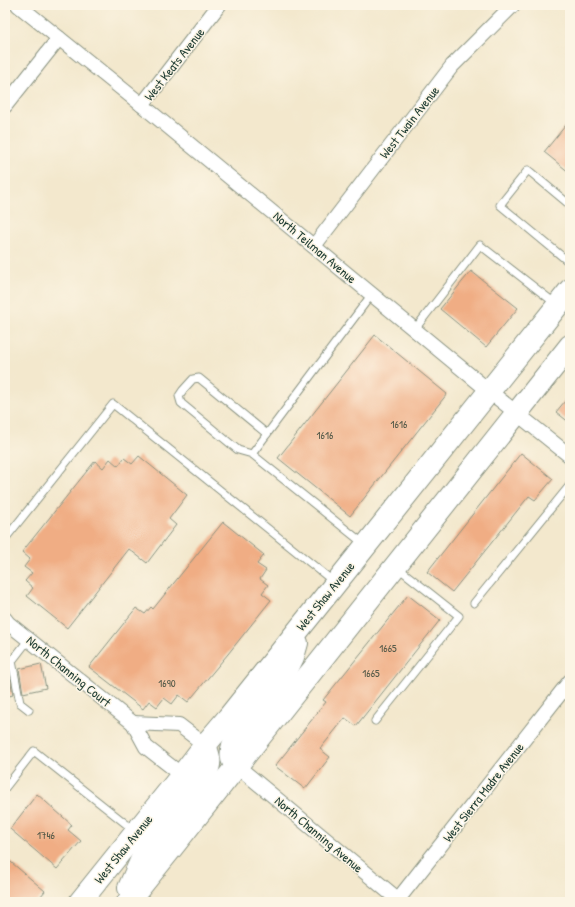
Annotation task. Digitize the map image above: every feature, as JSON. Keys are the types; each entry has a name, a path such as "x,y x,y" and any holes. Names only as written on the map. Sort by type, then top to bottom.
{"main road":[{"name":"West Shaw Avenue","path":"80,902 564,298"},
{"path":"128,902 570,346"},
{"path":"237,766 232,758 234,742 285,673 293,656 302,626"},
{"path":"123,902 148,845 206,773 210,764 205,745"}],"street":[{"name":"North Teilman Avenue","path":"18,5 570,456"},
{"name":"West Keats Avenue","path":"142,105 219,5"},
{"name":"West Twain Avenue","path":"314,246 452,66 513,5"},
{"path":"5,106 59,38"},
{"name":"North Channing Court","path":"5,619 8,623 133,723 146,747 182,775"},
{"name":"West Sierra Madre Avenue","path":"398,901 570,682"},
{"path":"133,723 179,725 205,745"},
{"name":"North Channing Avenue","path":"237,766 398,901"}],"lane":[{"path":"570,205 528,170 500,205 570,262"},
{"path":"415,329 480,245 564,298"},
{"path":"252,454 372,294"},
{"path":"267,434 199,378 193,379 183,390 180,396 181,403 238,450 252,454 366,545"},
{"path":"5,539 113,404 336,583"},
{"path":"474,604 570,485"},
{"path":"375,721 459,616 396,566"},
{"path":"29,639 12,661 20,703 29,710"},
{"path":"5,788 34,751 136,832"}],"building":[{"path":"570,120 570,173 544,152"},
{"path":"471,271 518,308 486,347 440,309"},
{"path":"375,335 447,394 350,516 278,458"},
{"path":"570,395 570,423 556,412"},
{"path":"521,453 553,479 535,500 529,496 452,592 427,572"},
{"path":"139,456 187,495 169,519 176,525 147,563 129,549 67,628 27,596 33,588 25,581 32,573 24,567 30,559 22,552 95,461 103,468 110,459 118,466 124,458 132,464"},
{"path":"223,522 264,555 257,564 266,570 260,579 268,585 262,593 271,600 188,702 179,695 172,704 164,698 157,707 149,701 143,709 89,667 136,608 145,614 151,607 153,609"},
{"path":"408,595 440,620 356,726 345,718 320,749 330,757 305,789 275,766 326,702 323,700"},
{"path":"41,664 46,688 23,693 19,669"},
{"path":"9,671 13,695 5,697 5,672"},
{"path":"37,794 72,825 68,830 81,841 57,869 10,829"},
{"path":"5,857 45,891 36,902 5,902"}]}
